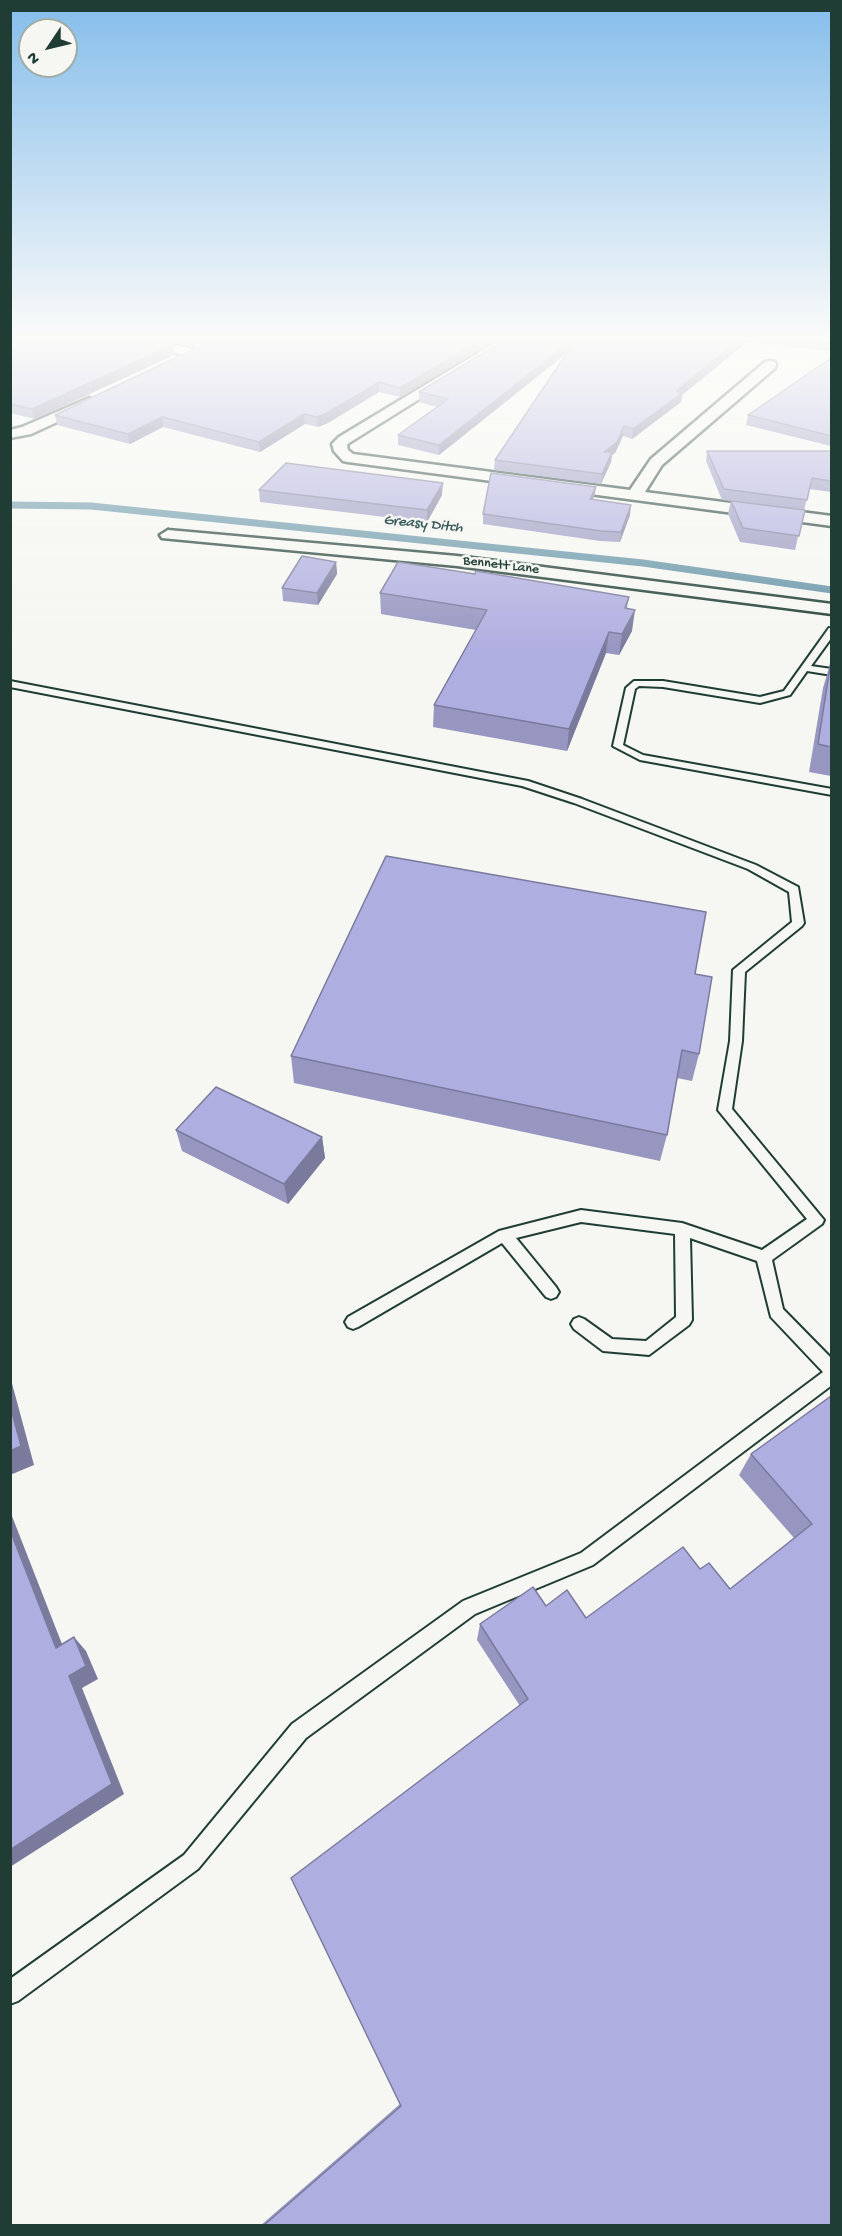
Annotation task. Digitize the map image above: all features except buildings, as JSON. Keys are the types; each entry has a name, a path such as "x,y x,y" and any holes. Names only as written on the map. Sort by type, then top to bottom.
{"street":[{"path":"341,442 339,444 340,451 348,458 831,520"},
{"path":"635,495 656,462 679,442"},
{"name":"Bennett Lane","path":"168,535 457,561 831,609"}],"lane":[{"path":"831,630 787,693 759,700 663,684 637,683 631,688 618,746 640,757 831,792"},
{"path":"804,668 831,672"},
{"path":"10,684 524,783 752,867 794,890 798,922 739,970 736,1041 725,1110 824,1222 764,1257 682,1229 580,1216 504,1235 353,1322"},
{"path":"579,1324 609,1346 649,1348 684,1320 682,1229"},
{"path":"504,1235 551,1292"},
{"path":"10,1993 191,1862 299,1731 469,1607 587,1559 831,1373 776,1312 764,1257"}],"waterway":[{"name":"Greasy Ditch","path":"10,505 91,506 643,563 832,590"}]}
